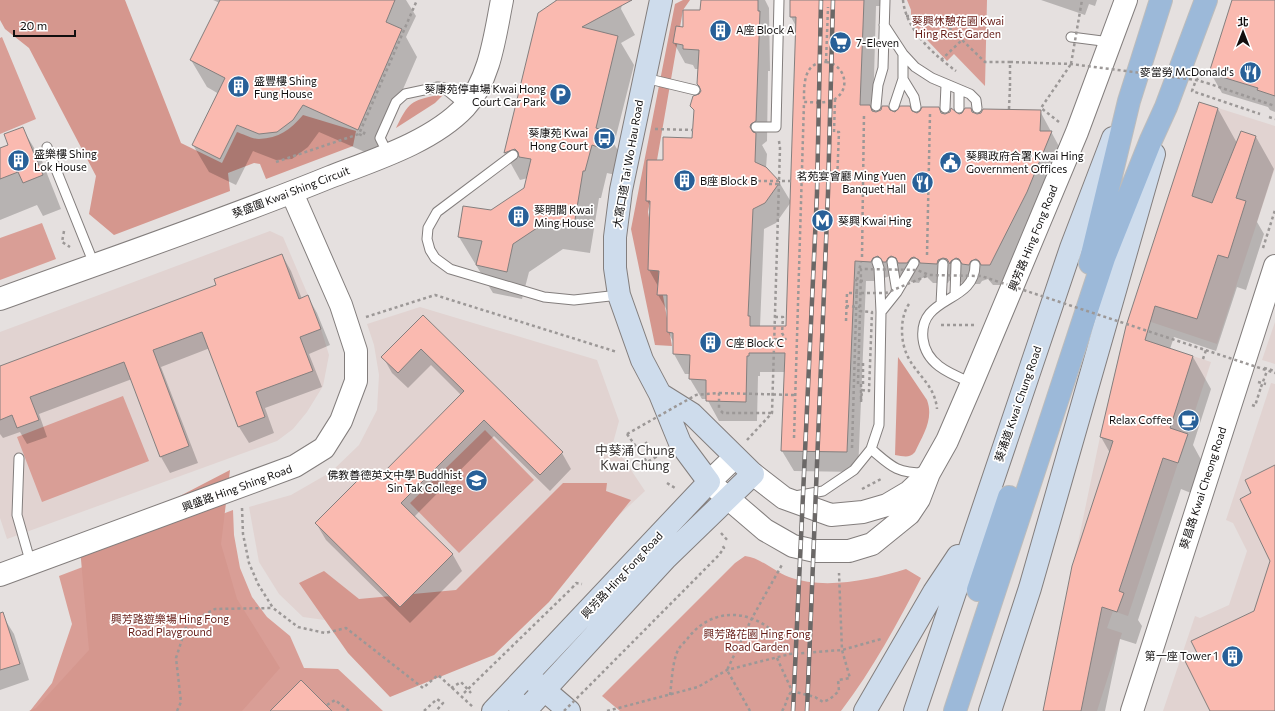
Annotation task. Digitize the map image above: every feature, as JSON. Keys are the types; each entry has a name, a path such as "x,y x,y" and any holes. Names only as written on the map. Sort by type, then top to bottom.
{"main road":[{"name":"大窩口道 Tai Wo Hau Road","path":"661,0 621,190 615,237 616,268 619,296 642,360 660,394 680,443 709,482"},
{"name":"葵涌道 Kwai Chung Road","path":"955,711 1006,531 1093,254 1129,101 1161,0"},
{"name":"葵涌道 Kwai Chung Road","path":"939,711 1006,531 1104,258 1151,140 1166,107 1206,0"},
{"name":"葵涌道 Kwai Chung Road","path":"915,711 1071,248 1112,140 1129,101"},
{"name":"葵涌道 Kwai Chung Road","path":"990,711 1030,588 1166,107"},
{"path":"660,394 692,414 740,449"},
{"name":"興芳路 Hing Fong Road","path":"525,711 661,564 753,474 740,449"},
{"name":"興芳路 Hing Fong Road","path":"493,711 528,676 709,482"},
{"path":"865,711 912,630 975,530"},
{"path":"528,676 544,692 569,711"},
{"path":"509,696 525,711"}],"street":[{"name":"葵盛圍 Kwai Shing Circuit","path":"0,299 292,193 388,154 448,124 466,106 479,88 486,70 502,0"},
{"name":"興芳路 Hing Fong Road","path":"728,500 765,530 793,546 815,551 849,551 872,544 909,514 919,499 929,472 947,441 972,383 1077,132 1104,41 1126,0"},
{"name":"興盛路 Hing Shing Road","path":"0,574 31,564 295,466 324,448 342,421 356,381 356,351 343,312 292,193"},
{"name":"葵昌路 Kwai Cheong Road","path":"1132,711 1275,266"},
{"name":"興芳路 Hing Fong Road","path":"709,482 740,449"},
{"name":"興芳路 Hing Fong Road","path":"753,474 784,498 831,515 863,512 887,505 903,496 929,472"},
{"path":"709,482 728,500"}],"lane":[{"path":"756,127 776,127 779,0"},
{"path":"876,106 883,68 885,0"},
{"path":"884,25 903,54 915,67 946,85 970,94 976,100 977,108"},
{"path":"1071,37 1104,41"},
{"path":"894,106 903,79 903,54"},
{"path":"645,78 695,90"},
{"path":"903,79 914,97 916,107"},
{"path":"945,108 946,85"},
{"path":"388,154 380,138 396,102 405,94 438,87 444,88 466,106"},
{"path":"959,90 959,108"},
{"path":"47,146 94,264"},
{"path":"513,155 437,212 428,228 427,239 430,250 435,258 450,269 544,296 574,300 619,296"},
{"path":"784,498 822,491 854,470 871,449 879,425 881,312 879,268 877,262"},
{"path":"892,262 897,292"},
{"path":"881,312 897,292 914,263"},
{"path":"941,304 943,264"},
{"path":"956,264 956,296"},
{"path":"972,383 950,373 932,361 926,352 923,326 926,316 934,308 956,296 969,286 973,279 975,265"},
{"path":"871,449 892,465 906,473 929,472"},
{"path":"19,458 17,515 31,564"}],"path":[{"path":"276,162 359,134 417,0"},
{"path":"903,0 906,16 924,43 941,60 961,74"},
{"path":"1064,118 1061,124 1041,108 1071,64 1082,0"},
{"path":"826,62 828,7"},
{"path":"906,16 937,16 985,62 1071,64 1196,80 1275,106"},
{"path":"941,60 962,40"},
{"path":"1085,67 1104,41"},
{"path":"794,438 804,79 806,72 816,63 826,62 835,64 844,75 844,88 841,94 835,99 823,102 804,102"},
{"path":"1010,62 1010,109"},
{"path":"1209,72 1196,80 1192,91 1260,114"},
{"path":"835,99 834,132 839,132 837,182"},
{"path":"851,456 856,280 862,257 864,113"},
{"path":"1269,117 1275,119"},
{"path":"740,449 772,413 780,148 776,127"},
{"path":"659,129 693,130"},
{"path":"752,181 792,181"},
{"path":"769,184 779,184"},
{"path":"63,227 62,242 69,246"},
{"path":"862,257 869,276"},
{"path":"860,311 872,312 869,391 862,390 861,402 859,384 860,294 861,270 917,270 929,274 981,276 1275,374"},
{"path":"992,288 998,273"},
{"path":"846,321 847,294 886,294 929,274"},
{"path":"870,298 871,290"},
{"path":"370,316 435,295 616,352"},
{"path":"846,306 860,307"},
{"path":"867,398 870,306"},
{"path":"774,339 786,340 782,333 783,317 775,317"},
{"path":"902,326 977,325"},
{"path":"1203,359 1206,350"},
{"path":"1262,387 1267,371"},
{"path":"854,384 868,384"},
{"path":"644,440 656,457 647,462 627,434 696,395 720,393 795,395"},
{"path":"720,393 719,410 723,413 772,413"},
{"path":"854,451 857,446"},
{"path":"242,513 243,534 249,563 258,584 273,608 298,627 325,633 346,628 423,688 438,675 478,711"},
{"path":"564,711 719,555 724,548 722,545"},
{"path":"727,670 752,618 786,558"},
{"path":"792,691 815,697 823,702 830,699 839,691 838,680 850,678 842,650 839,569"},
{"path":"461,696 576,583 582,584"},
{"path":"177,711 181,702 176,658 187,624 215,609 273,608"},
{"path":"670,696 678,650 695,629 713,618 739,615 752,618 770,628 784,643 790,654"},
{"path":"607,711 670,696 698,687 727,670 790,654 842,650 912,630"},
{"path":"777,658 792,691"},
{"path":"727,670 750,711"},
{"path":"452,688 461,682 471,693"},
{"path":"782,711 785,707 786,700 792,691"},
{"path":"424,711 437,698 443,703 436,711"},
{"path":"327,705 335,700 349,711"}],"shaded area":[{"path":"1199,102 1275,126 1275,168 1217,344 1130,315"},
{"path":"270,231 283,237 308,295 290,303 303,336 321,329 329,355 323,386 307,412 293,429 277,441 7,539 0,518 0,332"},
{"name":"佛教善德英文中學 Buddhist Sin Tak College","path":"420,307 597,360 619,421 613,443 645,491 568,563 361,625 303,617 279,594 259,562 249,507 291,495 331,472 359,445 377,410 379,375 374,345 367,324"},
{"path":"1275,322 1275,364 1262,360"},
{"path":"1124,333 1211,362 1128,616 1113,611 1107,628 1122,633 1097,711 1043,711 1100,437"},
{"path":"1271,383 1275,384 1275,711 1163,711 1195,616 1200,618 1229,605 1247,551 1233,523 1226,520"}],"green space":[{"path":"0,0 125,0 181,143 222,163 237,132 256,139 272,137 289,129 303,115 356,131 353,146 266,179 260,164 254,163 228,173 230,191 114,235 89,214 96,176 29,48 5,29 0,20"},
{"path":"683,0 690,0 683,10 648,212 672,346 655,345 631,229 675,4"},
{"name":"葵興休憩花園 Kwai Hing Rest Garden","path":"907,0 987,0 985,86 954,54 947,61 911,23 911,10"},
{"path":"2,37 36,119 0,134 0,38"},
{"path":"443,95 435,103 396,128 411,104 421,99"},
{"path":"42,223 56,259 0,280 0,238"},
{"path":"898,357 927,400 929,407 927,427 915,452 910,456 895,455"},
{"path":"123,396 149,461 42,502 17,437"},
{"path":"485,430 534,480 459,553 410,503"},
{"name":"興芳路遊樂場 Hing Fong Road Playground","path":"230,470 221,544 237,599 280,668 242,711 29,711 36,708 89,650 80,548"},
{"path":"563,483 607,483 606,491 631,500 549,602 494,655 390,697 348,653 299,583 324,571 359,599 456,590"},
{"name":"興芳路遊樂場 Hing Fong Road Playground","path":"233,510 234,535 240,568 252,597 267,617 290,636 304,668 338,669 383,711 30,711 52,683 72,624 59,576"},
{"name":"興芳路花園 Hing Fong Road Garden","path":"745,556 756,559 789,577 817,583 863,580 906,569 921,578 874,663 841,711 620,711 602,696 735,563"}],"building":[{"path":"220,0 395,0 386,22 402,29 358,130 303,105 293,120 277,132 259,134 237,125 220,159 192,145 225,78 190,60"},
{"path":"557,0 632,0 582,27 618,36 596,128 609,132 604,149 592,145 585,171 583,171 574,226 546,222 513,244 507,272 476,265 482,241 458,237 463,206 491,210 524,188 531,159 519,157 518,152 515,149 504,153 538,13"},
{"path":"701,0 758,0 758,11 760,11 756,121 751,124 750,127 753,132 756,133 755,162 766,167 780,182 765,203 753,209 748,316 750,316 750,326 786,326 796,17 790,17 790,0 864,0 860,105 870,105 872,111 876,112 881,110 882,106 888,106 890,110 895,112 900,106 910,106 912,111 917,113 922,107 939,107 941,113 945,114 950,112 951,108 959,114 962,113 965,108 971,108 972,112 977,114 981,113 983,109 1041,110 1040,131 1052,131 1027,192 990,265 981,265 976,259 971,261 969,265 962,264 959,259 956,258 951,261 950,264 947,259 943,258 938,260 937,264 920,263 919,260 914,257 907,263 898,263 896,258 891,256 886,262 883,262 878,256 873,258 871,262 855,261 847,452 781,451 785,353 749,353 749,356 747,356 746,402 706,401 706,380 689,379 690,355 673,354 673,333 667,332 667,295 657,295 659,271 648,270 650,201 646,201 647,160 663,160 663,137 692,138 694,110 690,106 693,96 699,94 701,91 697,84 699,50 683,49 683,45 673,43 676,26 683,27 683,10 700,10"},
{"path":"1232,0 1275,0 1275,96 1257,90 1258,88 1209,73"},
{"path":"1199,102 1218,108 1192,196 1212,203 1241,131 1256,136 1236,198 1246,201 1228,258 1218,255 1197,319 1155,306 1145,340 1193,356 1170,428 1188,434 1178,463 1163,458 1119,591 1124,593 1117,612 1102,607 1081,711 1043,711 1072,566 1113,441 1100,437 1126,326"},
{"name":"盛樂樓 Shing Lok House","path":"23,127 43,175 23,183 18,172 0,179 0,148 8,145 4,134"},
{"path":"282,254 299,299 308,295 321,329 300,337 313,371 256,392 265,417 238,427 202,332 153,350 189,446 160,457 124,362 30,397 39,420 17,428 12,415 0,420 0,366 216,285 214,279"},
{"path":"423,315 563,452 540,475 484,420 401,503 453,554 400,607 315,523 366,472 375,481 464,391 421,349 398,373 381,357"},
{"name":"第一座 Tower 1","path":"1275,465 1275,711 1210,711 1184,659 1197,653 1191,641 1254,611 1270,561 1240,499 1251,493 1245,480"},
{"path":"3,612 20,664 0,670 0,613"},
{"path":"301,680 332,711 270,711"}],"railway":[{"path":"793,711 817,193 821,0"},
{"path":"807,711 828,193 833,0"}],"place":[{"name":"A座 Block A","path":"721,30"},
{"name":"7-Eleven","path":"840,43"},
{"name":"麥當勞 McDonald's","path":"1250,72"},
{"name":"盛豐樓 Shing Fung House","path":"238,87"},
{"name":"葵康苑停車場 Kwai Hong Court Car Park","path":"561,95"},
{"name":"葵康苑 Kwai Hong Court","path":"604,139"},
{"name":"盛樂樓 Shing Lok House","path":"18,160"},
{"name":"葵興政府合署 Kwai Hing Government Offices","path":"950,162"},
{"name":"B座 Block B","path":"684,181"},
{"name":"茗苑宴會廳 Ming Yuen Banquet Hall","path":"922,182"},
{"name":"葵明閣 Kwai Ming House","path":"519,216"},
{"name":"葵興 Kwai Hing","path":"823,221"},
{"name":"C座 Block C","path":"711,343"},
{"name":"Relax Coffee","path":"1188,420"},
{"name":"佛教善德英文中學 Buddhist Sin Tak College","path":"477,481"},
{"name":"第一座 Tower 1","path":"1233,656"}],"district":[{"name":"中葵涌 Chung Kwai Chung","path":"635,458"}]}
